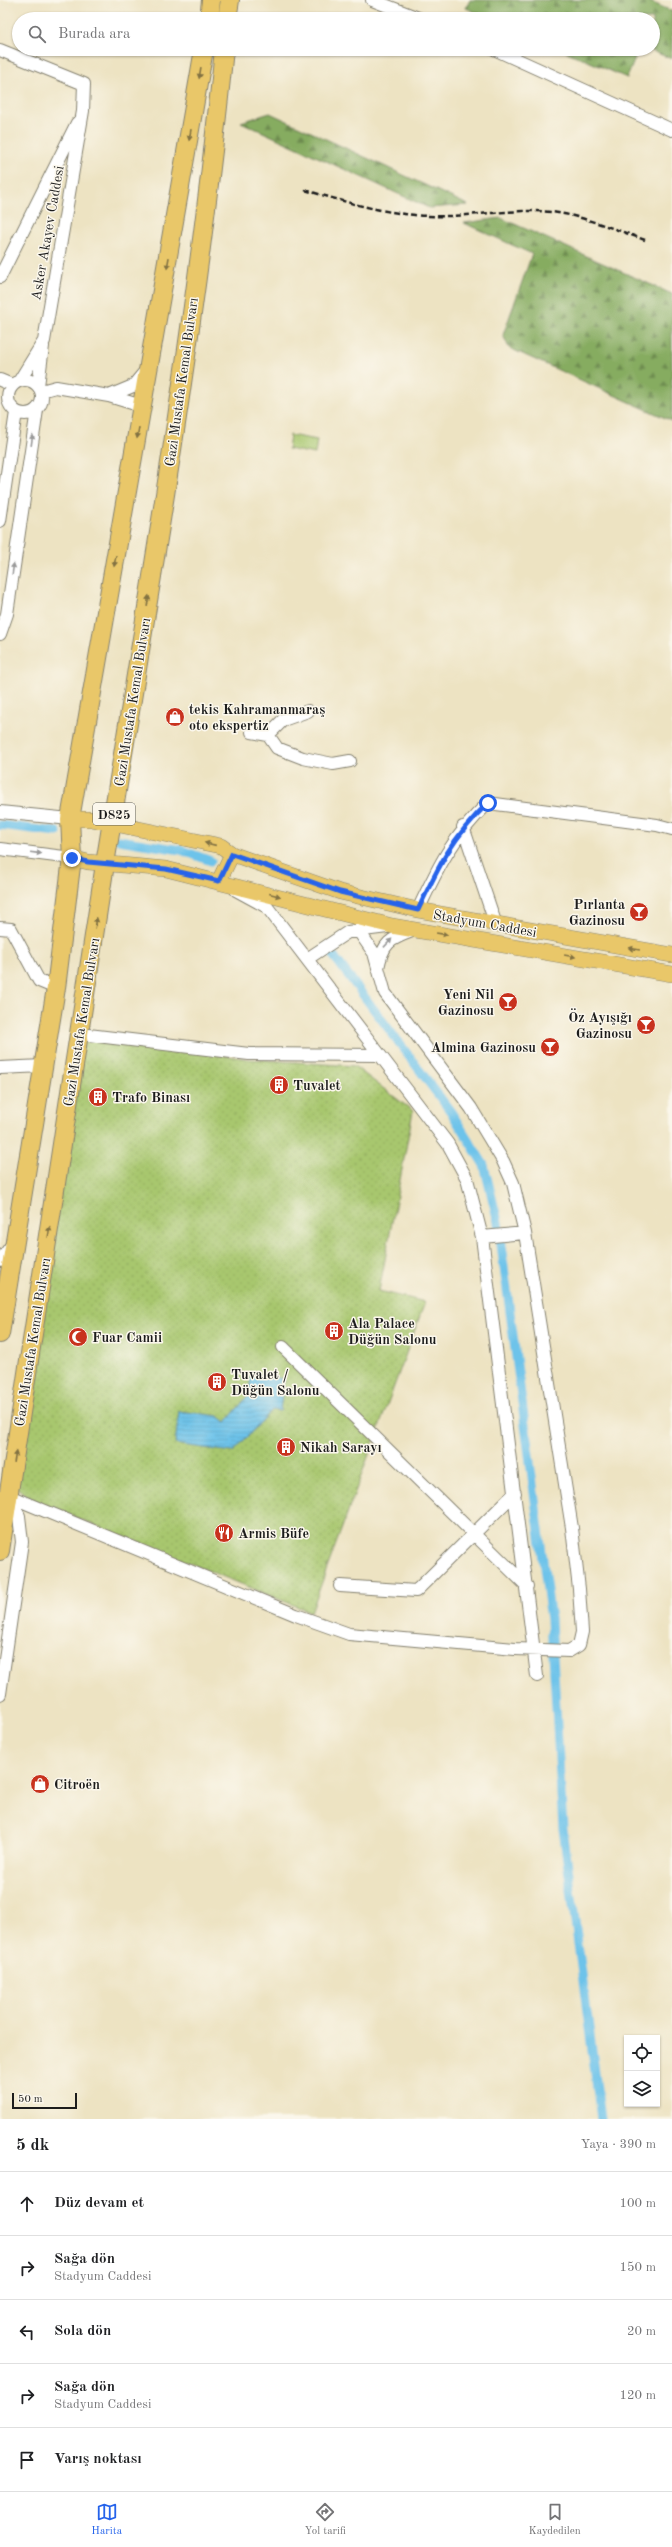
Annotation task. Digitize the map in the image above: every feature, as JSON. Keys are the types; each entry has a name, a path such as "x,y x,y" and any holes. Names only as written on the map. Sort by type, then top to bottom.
{"highway":[{"path":"228,12 230,0"},
{"name":"D825","path":"1,1328 56,988 72,858 70,818 203,56"},
{"name":"Gazi Mustafa Kemal Bulvarı","path":"0,1551 105,863 166,484 198,260 223,56"}],"main road":[{"name":"Stadyum Caddesi","path":"70,818 91,818 221,846 232,854 340,892 418,910 672,955"},
{"path":"219,881 232,854"},
{"name":"Stadyum Caddesi","path":"72,858 88,862 166,869 219,881 392,926 672,974"}],"street":[{"path":"372,0 403,12"},
{"name":"Asker Akayev Caddesi","path":"0,50 12,55"},
{"name":"Asker Akayev Caddesi","path":"15,56 84,84 82,111 44,341 4,401 16,412"},
{"path":"509,56 672,130"},
{"path":"0,278 82,111"},
{"path":"0,634 7,614 37,410 42,401 40,388 44,341"},
{"path":"109,396 133,386 150,366"},
{"path":"0,380 16,383 30,380 40,388 56,387 109,396 135,404 141,414"},
{"path":"0,520 16,412 29,414 37,410"},
{"path":"268,735 283,720 308,712"},
{"path":"252,732 268,735 277,748 303,758 333,764 350,761"},
{"path":"418,910 438,866 463,828 488,803 657,825 672,829"},
{"path":"0,812 70,818"},
{"path":"463,828 496,925"},
{"path":"0,849 72,858"},
{"path":"219,881 267,907 448,1144 467,1180 482,1238 527,1586 539,1649 537,1676"},
{"path":"306,959 348,932 392,926"},
{"path":"0,928 11,929 40,981 56,988"},
{"path":"9,1496 307,1620 349,1634 488,1647 569,1651 579,1645 582,1632 579,1588 525,1233 513,1183 504,1161 470,1108 385,992 374,953 358,930"},
{"path":"378,971 385,946 394,938 415,930"},
{"path":"80,1034 249,1054 380,1054"},
{"path":"0,1068 43,1066"},
{"path":"482,1238 525,1233"},
{"path":"0,1261 16,1238"},
{"path":"283,1347 473,1535 527,1586"},
{"path":"340,1586 416,1591 515,1493"},
{"path":"0,1694 22,1542 19,1516 9,1496"}],"green space":[{"path":"470,0 646,0 672,11 672,59 660,54 660,12 475,12 466,8"},
{"path":"576,56 636,56 627,78"},
{"path":"270,113 468,205 429,208 241,122"},
{"path":"501,218 672,294 672,421 509,348 503,335 532,254 464,223"},
{"path":"290,435 317,440 315,454 288,449"},
{"path":"80,1034 249,1059 354,1066 413,1111 379,1291 425,1302 311,1612 30,1499 14,1485"}],"water":[{"path":"251,1374 284,1379 280,1411 272,1410 233,1452 175,1444 179,1411 218,1416 226,1422 249,1395"}],"waterway":[{"path":"0,825 57,832"},
{"path":"119,840 181,850 211,861"},
{"path":"333,955 451,1112 484,1165 498,1222 551,1620 563,1829 601,2119"}],"railway":[{"path":"305,190 358,205 412,215 448,216 524,211 554,212 588,220 645,240"}],"place":[{"name":"tekis Kahramanmaraş oto ekspertiz","path":"175,717"},
{"name":"Pırlanta Gazinosu","path":"639,912"},
{"name":"Yeni Nil Gazinosu","path":"508,1002"},
{"name":"Öz Ayışığı Gazinosu","path":"646,1025"},
{"name":"Almina Gazinosu","path":"550,1047"},
{"name":"Tuvalet","path":"279,1085"},
{"name":"Trafo Binası","path":"98,1097"},
{"name":"Ala Palace Düğün Salonu","path":"334,1331"},
{"name":"Fuar Camii","path":"78,1337"},
{"name":"Tuvalet / Düğün Salonu","path":"217,1382"},
{"name":"Nikah Sarayı","path":"286,1447"},
{"name":"Armis Büfe","path":"224,1533"},
{"name":"Citroën","path":"40,1784"}],"route":[{"path":"72,858 88,862 166,869 219,881 232,854 340,892 418,910 438,866 463,828 488,803"}]}
